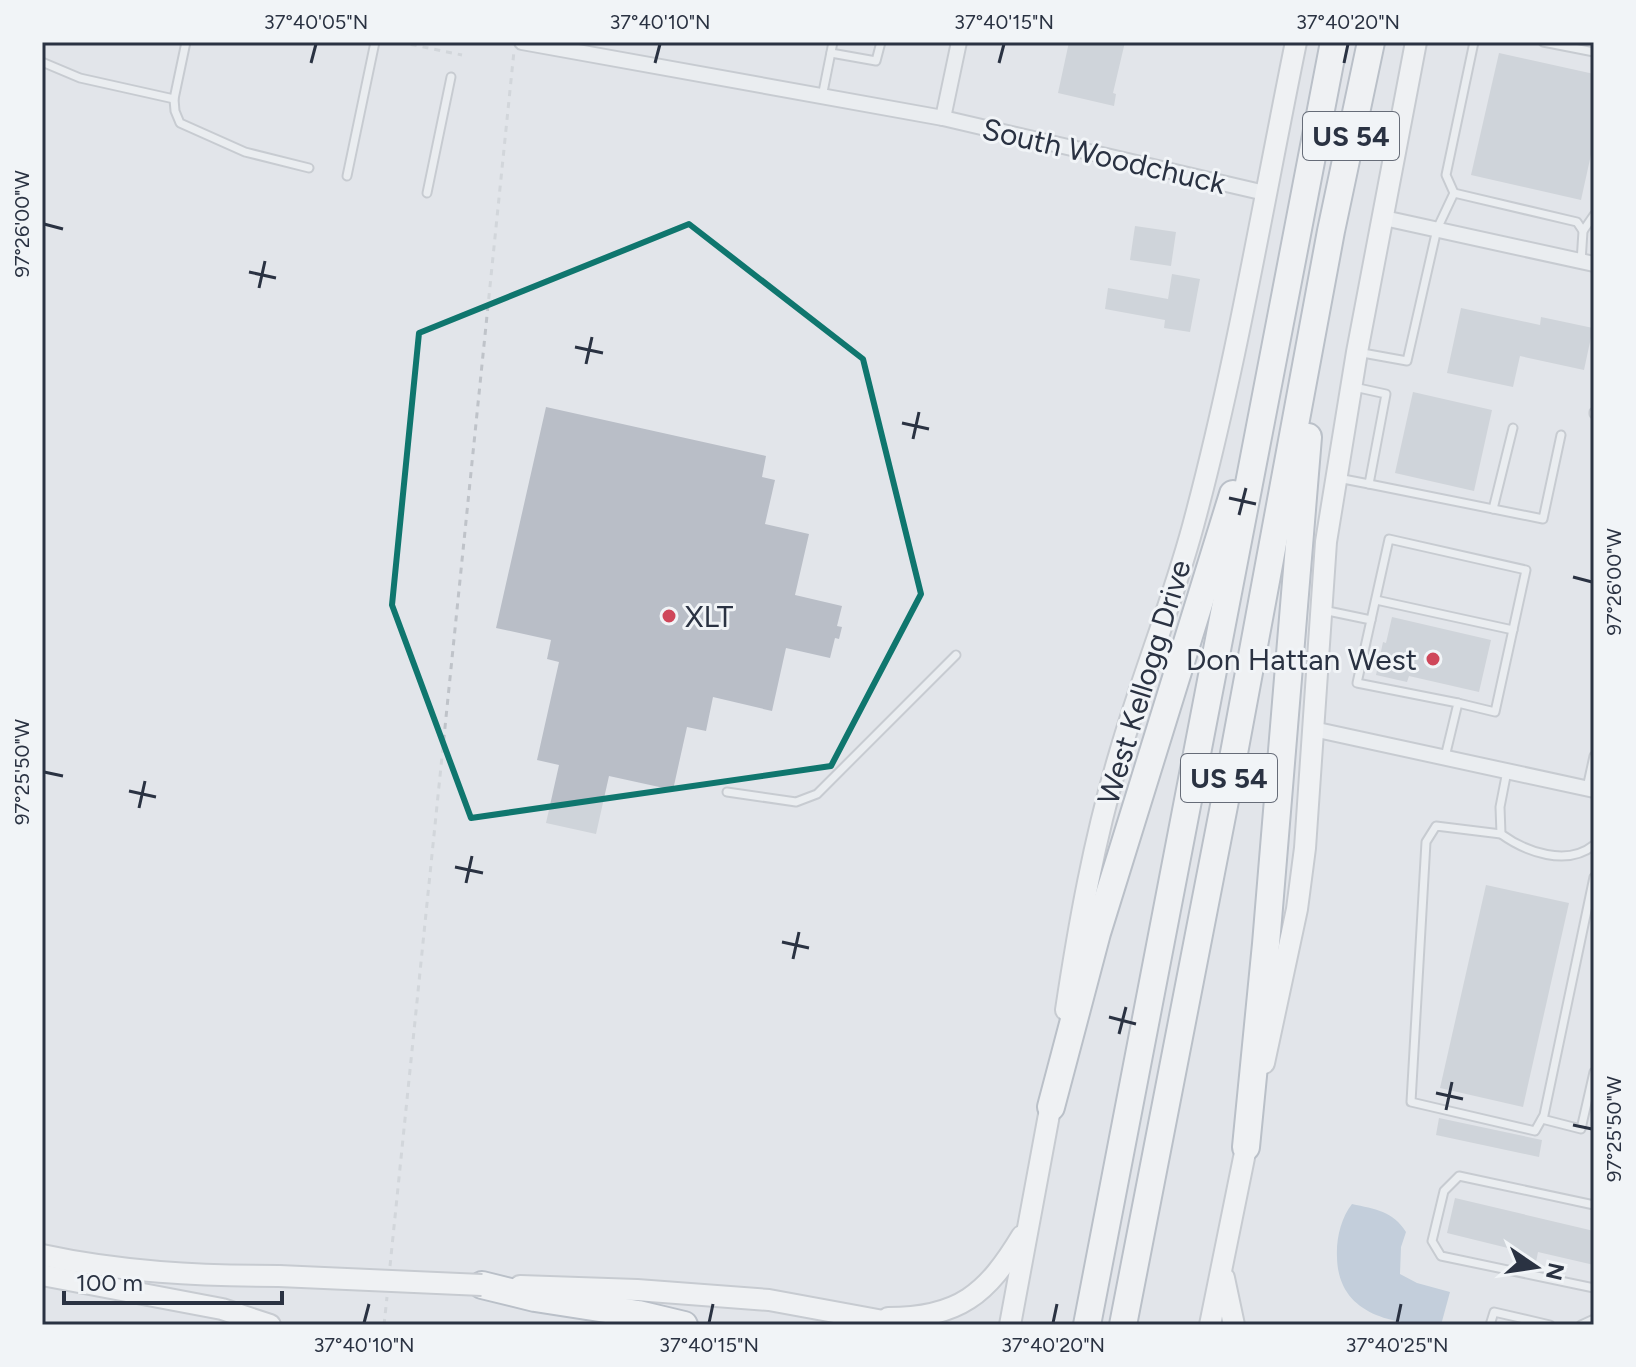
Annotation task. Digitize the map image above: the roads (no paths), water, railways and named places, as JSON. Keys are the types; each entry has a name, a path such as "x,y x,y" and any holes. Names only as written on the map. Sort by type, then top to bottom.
{"highway":[{"name":"US 54","path":"1087,1325 1334,42"},
{"name":"US 54","path":"1123,1325 1331,231 1371,42"},
{"path":"1246,1147 1266,944 1301,501 1331,231"},
{"path":"1051,1107 1097,933 1269,384"},
{"path":"482,1285 535,1298 638,1314 684,1325"}],"main road":[{"name":"West Kellogg Drive","path":"1010,1325 1051,1107 1080,917 1097,835 1119,755 1193,527 1241,314 1296,42"},
{"path":"1210,1325 1297,909 1305,848 1326,542 1357,352 1416,42"},
{"path":"857,1316 892,1318 946,1309 966,1301 986,1288 1002,1270 1028,1226"},
{"path":"42,1255 86,1264 201,1276 279,1276 714,1294 769,1300 905,1325"},
{"path":"1222,1265 1234,1325"},
{"path":"42,1275 222,1309 270,1325"}],"street":[{"name":"South Woodchuck","path":"522,42 943,118 1265,193"},
{"path":"943,118 959,42"},
{"path":"1384,218 1588,263"},
{"path":"1313,729 1590,789"}],"lane":[{"path":"186,42 174,99 180,123 245,152 309,168"},
{"path":"347,176 375,42"},
{"path":"822,97 833,42"},
{"path":"831,53 876,61 881,42"},
{"path":"1357,352 1407,361 1437,229 1454,193 1446,175 1474,42"},
{"path":"1543,42 1594,52"},
{"path":"42,62 80,78 174,99"},
{"path":"427,193 451,77"},
{"path":"1454,193 1577,222 1583,231 1588,263"},
{"path":"1583,231 1594,215"},
{"path":"1351,387 1386,394 1369,484"},
{"path":"1493,509 1513,428"},
{"path":"1336,478 1543,519 1561,435"},
{"path":"1389,539 1526,570 1495,712 1357,683 1371,620 1389,539"},
{"path":"1376,600 1513,630"},
{"path":"1321,609 1371,620"},
{"path":"727,792 796,802 817,794 956,655"},
{"path":"1445,757 1458,703"},
{"path":"1590,789 1594,756"},
{"path":"1501,834 1500,807 1507,771"},
{"path":"1594,845 1583,854 1555,856 1520,847 1501,834 1436,826 1426,842 1411,1102 1535,1131 1542,1119 1594,877"},
{"path":"1542,1119 1581,1129 1594,1072"},
{"path":"1594,1205 1459,1176 1444,1191 1432,1241 1441,1256 1594,1288"},
{"path":"1490,1325 1494,1312 1550,1325"},
{"path":"1581,1325 1594,1319"}],"water":[{"path":"1352,1204 1383,1212 1401,1225 1406,1232 1401,1247 1400,1274 1417,1283 1450,1292 1441,1325 1387,1319 1371,1313 1347,1292 1340,1277 1337,1250 1342,1222"}],"place":[{"name":"XLT","path":"669,616"},
{"name":"Don Hattan West","path":"1433,659"}]}
